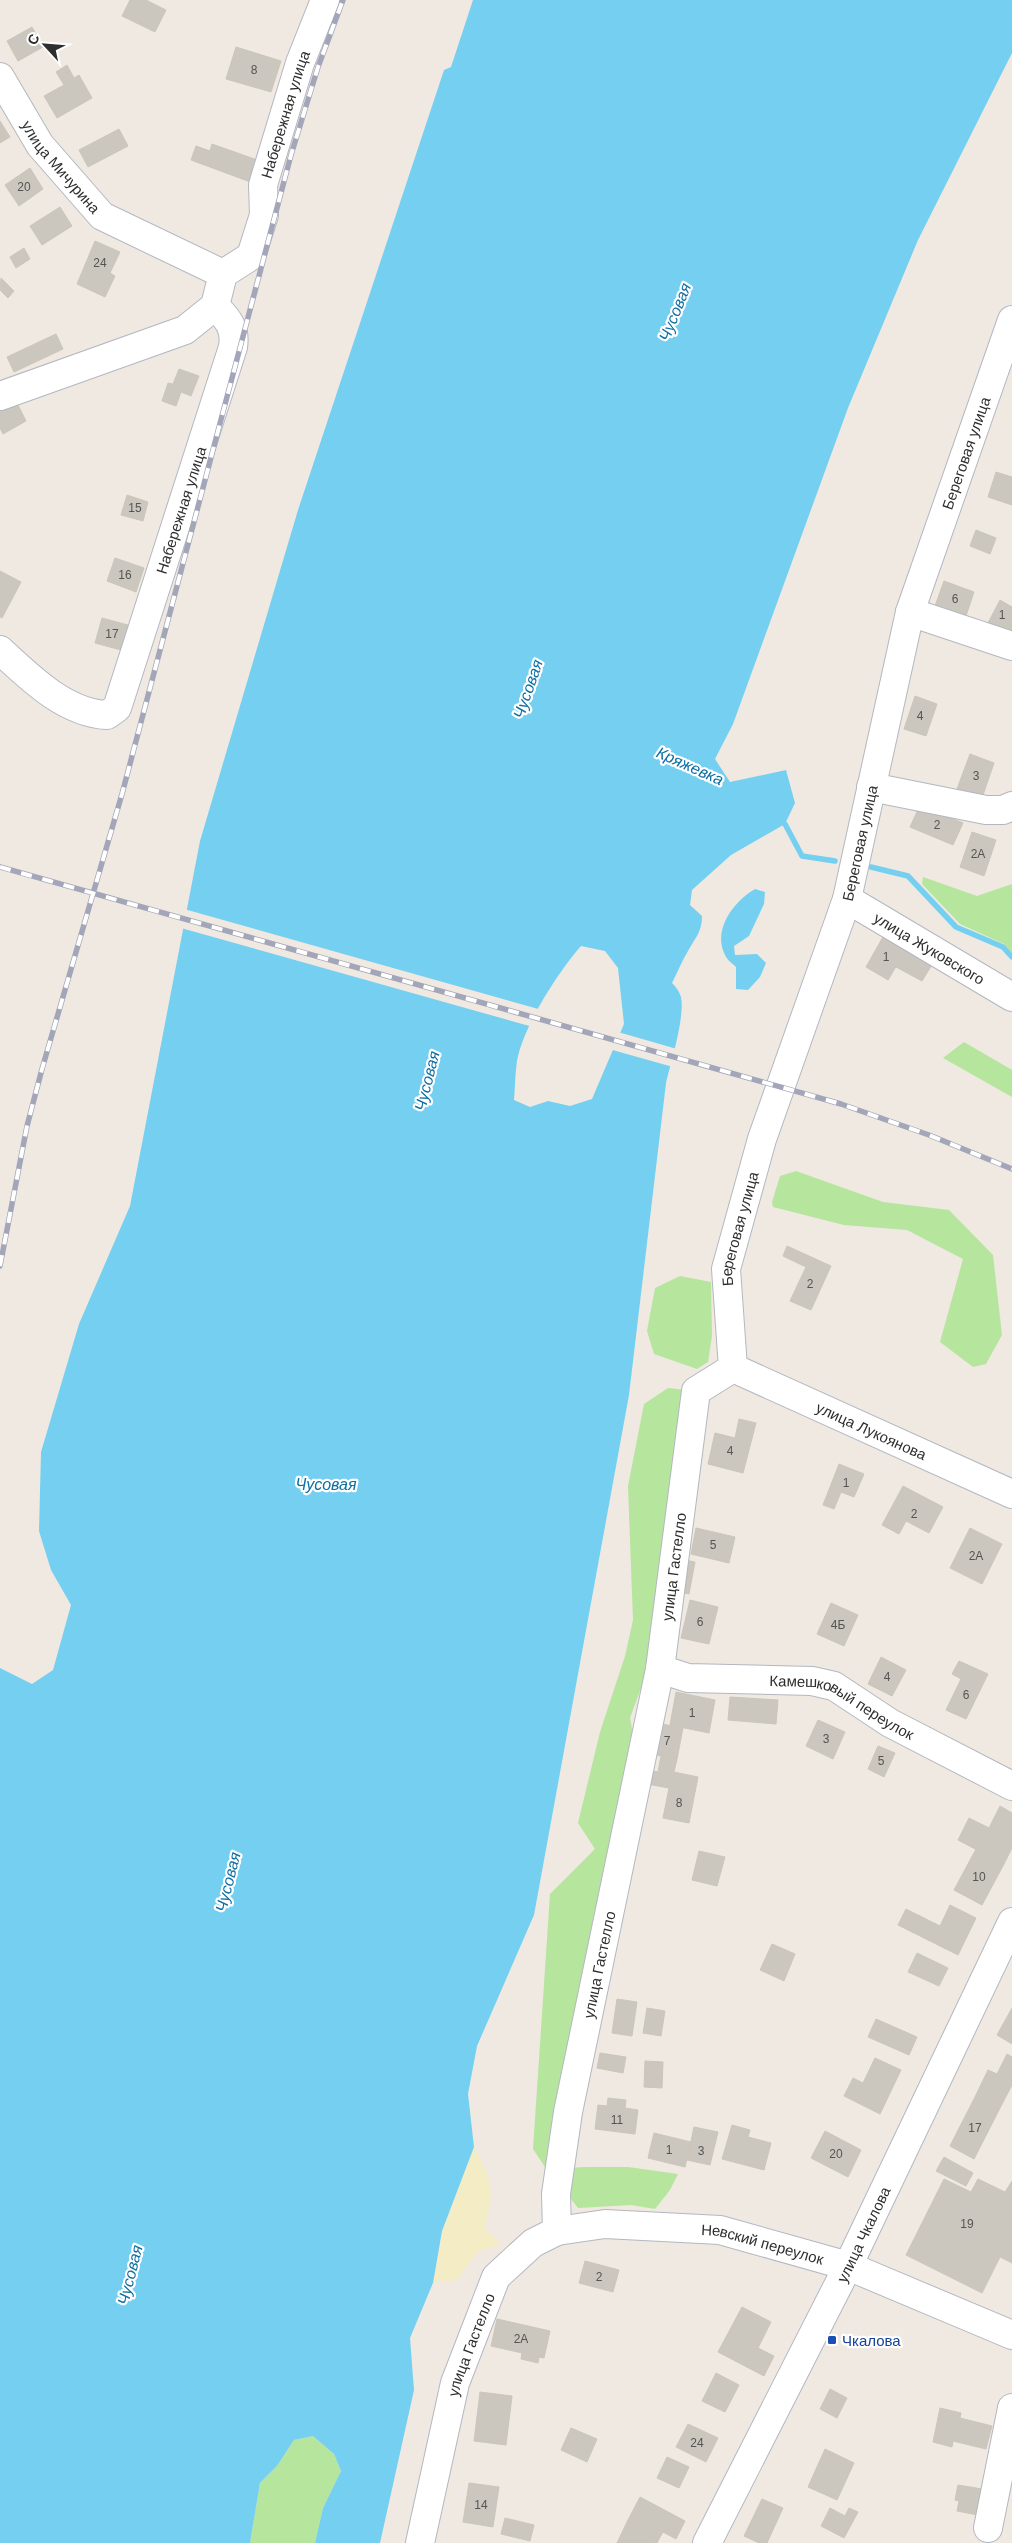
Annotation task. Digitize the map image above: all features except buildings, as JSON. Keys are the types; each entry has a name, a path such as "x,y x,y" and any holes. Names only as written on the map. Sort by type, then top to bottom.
{"street":[{"name":"Набережная улица","path":"223,274 251,256 264,215 263,186 300,63 325,0"},
{"name":"улица Мичурина","path":"0,77 40,144 102,216 223,274"},
{"path":"0,396 185,330 215,306 223,274"},
{"name":"Набережная улица","path":"0,650 34,681 83,710 107,716 112,713 120,702 233,347 234,336 230,322 215,306"},
{"name":"Береговая улица","path":"733,1368 726,1269 762,1139 847,899 910,612 1012,320"},
{"path":"910,612 1012,646"},
{"path":"871,787 986,810 1004,810 1012,806"},
{"name":"улица Жуковского","path":"847,899 1012,997"},
{"name":"улица Лукоянова","path":"733,1368 1012,1494"},
{"name":"улица Гастелло","path":"420,2543 455,2383 496,2277 533,2243 557,2231 556,2194 568,2112 660,1669 696,1391 733,1368"},
{"name":"Камешковый переулок","path":"660,1669 688,1678 812,1681 834,1686 890,1723 1012,1786"},
{"name":"улица Чкалова","path":"706,2543 848,2266 1012,1922"},
{"name":"Невский переулок","path":"557,2231 605,2224 720,2230 848,2266 1012,2335"},
{"path":"988,2528 1012,2408"}],"green space":[{"path":"923,877 977,896 1012,884 1012,953 1004,944 960,924 922,884"},
{"path":"964,1042 1012,1070 1012,1097 943,1058"},
{"path":"796,1171 883,1202 949,1210 993,1255 1002,1335 986,1364 973,1367 940,1342 963,1259 907,1230 844,1225 773,1207 772,1202 780,1176"},
{"path":"680,1276 711,1282 712,1336 708,1362 697,1369 654,1354 647,1331 655,1288"},
{"path":"668,1388 686,1390 649,1666 630,1718 635,1746 549,2173 533,2149 550,1894 595,1849 578,1823 600,1732 625,1656 633,1620 628,1486 644,1404"},
{"path":"628,2167 678,2174 670,2190 655,2209 631,2205 578,2208 564,2190 567,2168"},
{"path":"313,2436 334,2454 341,2471 323,2508 315,2543 250,2543 260,2483 277,2466 294,2440"}],"sand":[{"path":"474,2147 485,2169 490,2186 490,2204 484,2228 501,2244 477,2252 457,2280 433,2283 442,2231"}],"water":[{"name":"Чусовая","path":"473,0 1012,0 1012,53 918,240 848,408 733,724 715,759 730,782 786,770 795,803 785,824 731,855 692,890 690,905 702,916 702,922 698,935 672,983 681,997 681,1016 666,1083 629,1395 534,1915 477,2046 468,2094 474,2147 442,2231 433,2283 410,2338 414,2390 380,2543 315,2543 323,2508 341,2471 334,2454 313,2436 294,2440 277,2466 260,2483 250,2543 0,2543 0,1668 32,1684 53,1670 71,1605 51,1570 39,1531 41,1452 79,1324 130,1206 200,841 298,510 444,70 451,67","holes":["581,946 605,951 618,968 624,1024 592,1099 570,1106 548,1101 530,1107 514,1100 516,1066 521,1047 526,1032 552,985"]},
{"path":"755,889 765,892 764,904 749,936 734,946 735,955 757,954 766,963 760,977 748,990 736,989 736,967 725,955 721,936 727,917 747,894"}],"pier":[{"path":"184,909 542,1010 533,1027 181,928"},
{"path":"618,1032 677,1049 673,1067 609,1049"}],"waterway":[{"name":"Кряжевка","path":"780,821 785,824 802,856 835,861"},
{"name":"Кряжевка","path":"871,867 908,876 956,927 1003,947 1012,957"}],"railway":[{"path":"0,1266 27,1126 42,1069 122,794 291,155 318,67 343,0"},
{"path":"0,867 841,1104 929,1135 1012,1169"}],"place":[{"name":"Чкалова","path":"832,2340"}]}
